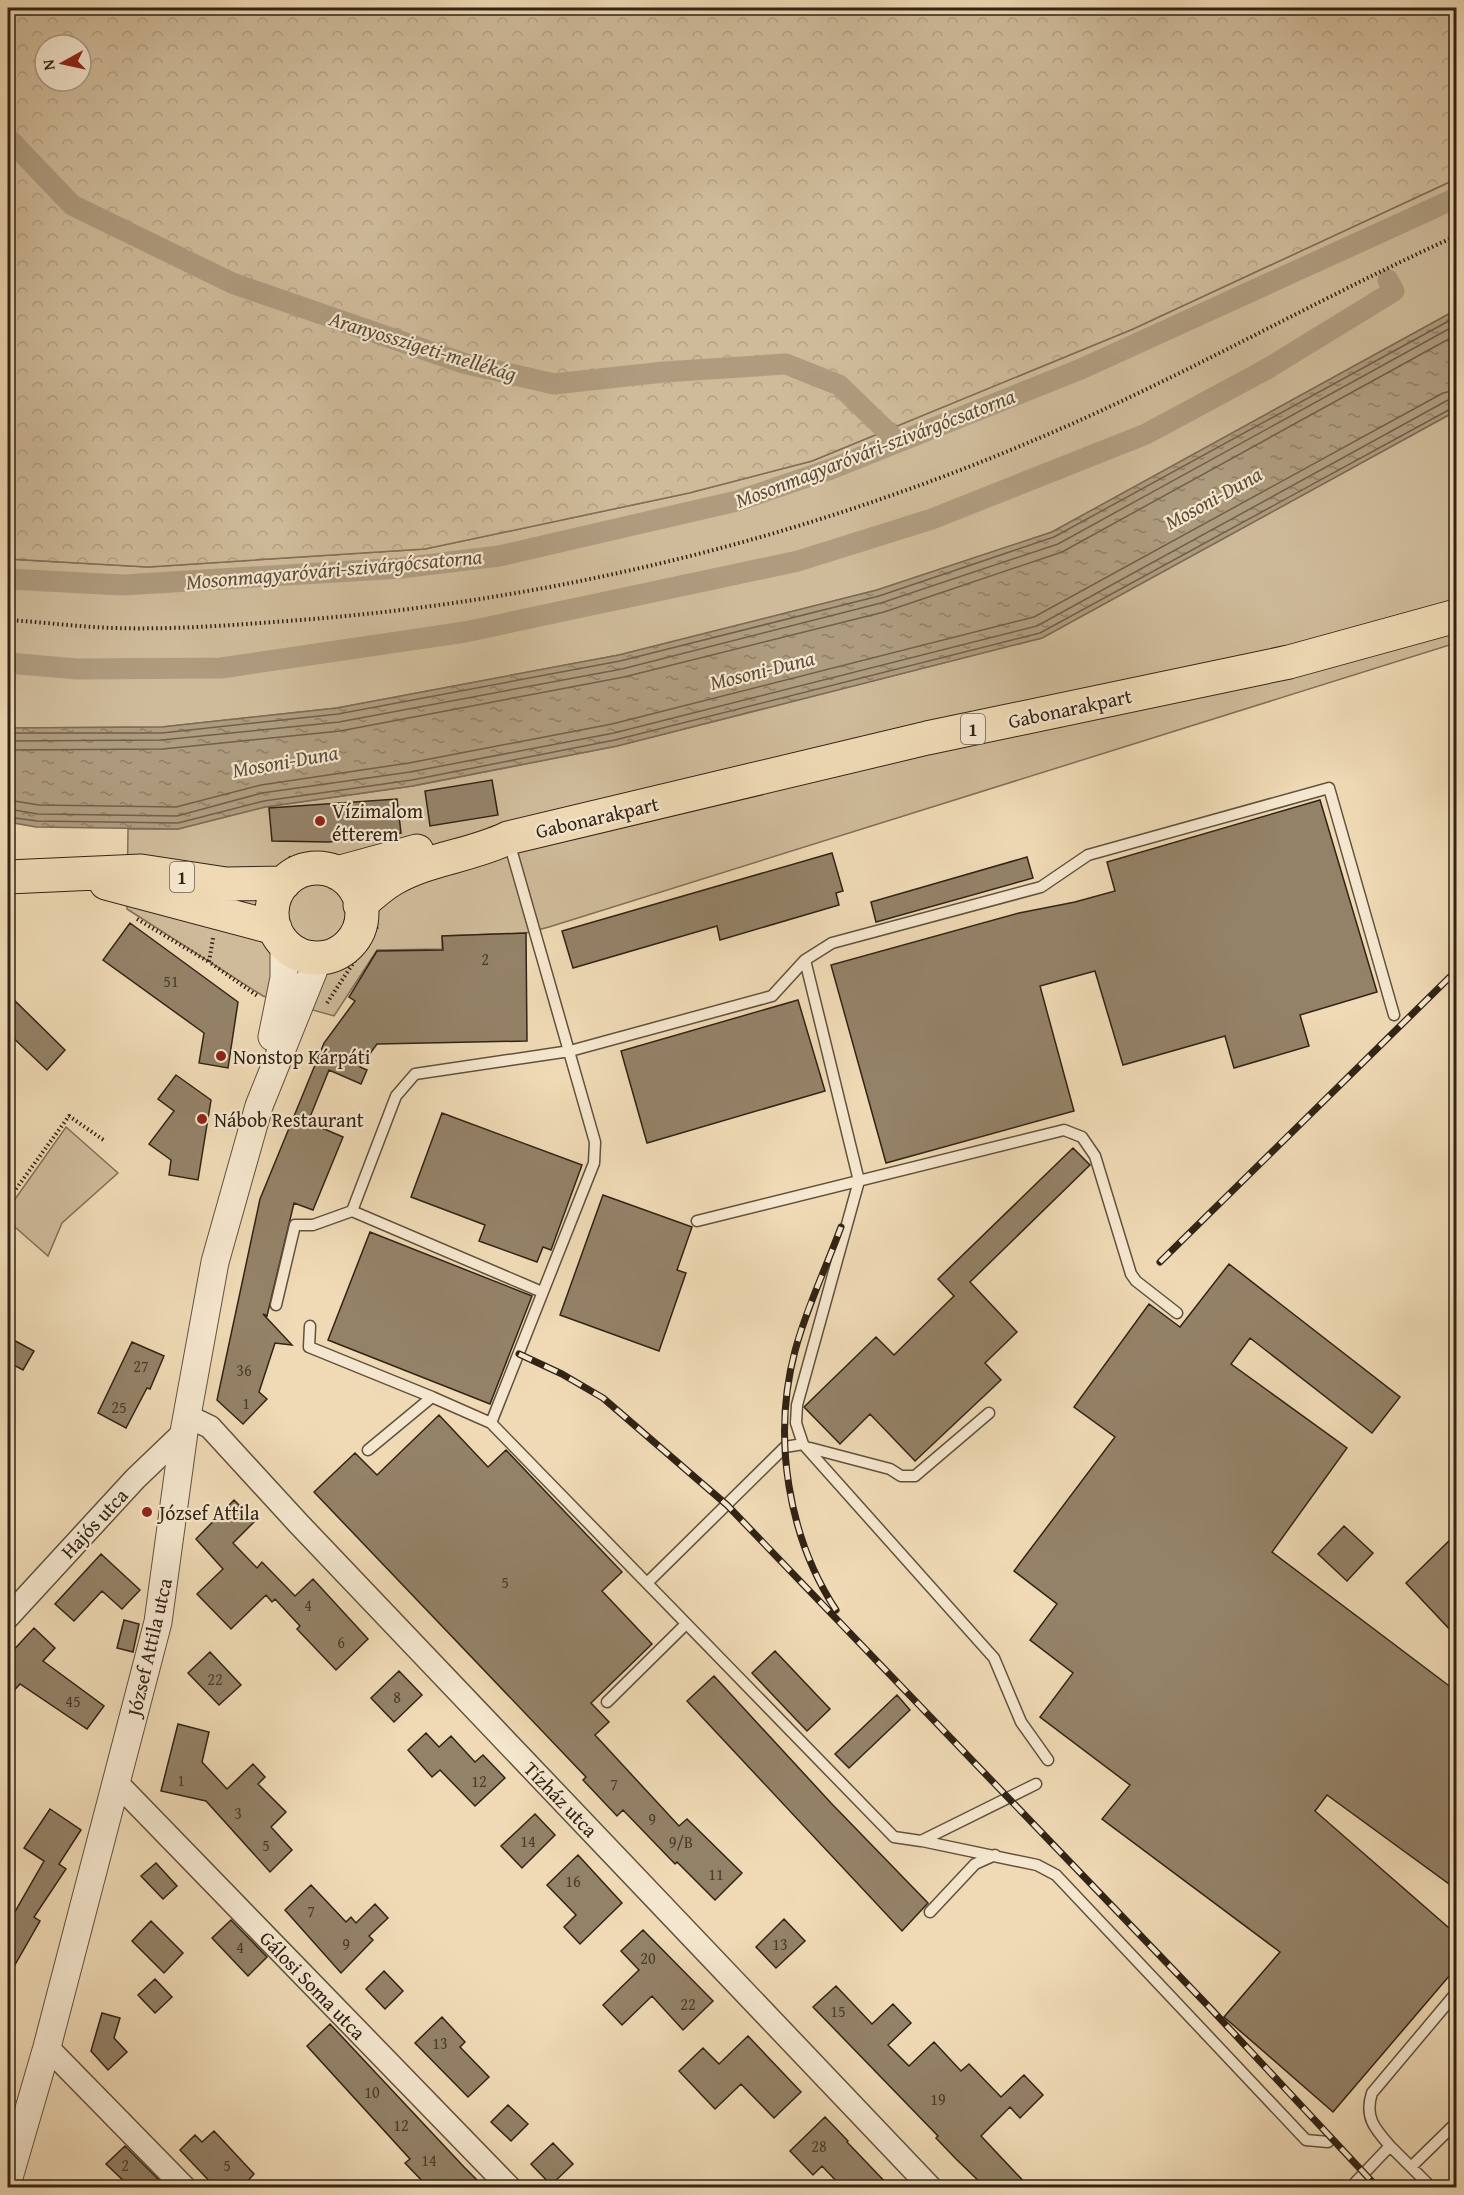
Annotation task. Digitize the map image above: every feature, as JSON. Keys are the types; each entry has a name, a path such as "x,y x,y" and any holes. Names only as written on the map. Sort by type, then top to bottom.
{"main road":[{"name":"Gabonarakpart","path":"508,838 927,738 1289,662 1456,616"},
{"name":"1","path":"8,877 141,871 226,884 283,871 295,874 309,868 324,868 333,863 484,838 508,838"},
{"name":"1","path":"360,905 395,877 423,865 485,849 508,838"},
{"path":"319,957 338,952 354,938 359,925 360,905 350,883 333,863"},
{"path":"280,936 272,909 283,871"},
{"name":"1","path":"81,875 139,893 218,911 280,936 300,954 319,957"}],"street":[{"name":"József Attila utca","path":"8,2181 47,2047 158,1622 185,1424 215,1262 259,1106 278,1012 284,978 280,936"},
{"name":"József Attila utca","path":"259,1106 319,957"},
{"name":"Hajós utca","path":"8,1617 185,1424"},
{"name":"Tízház utca","path":"185,1424 210,1427 306,1532 931,2187"},
{"name":"Gálosi Soma utca","path":"116,1782 510,2187"},
{"path":"47,2047 185,2187"}],"lane":[{"path":"352,1211 396,1096 414,1074 570,1051 772,996 805,960 832,943 1041,887 1088,855 1329,788 1394,1015"},
{"path":"491,1423 594,1163 595,1142 508,838"},
{"path":"805,960 859,1181 797,1405 796,1424 806,1446 994,1658 1021,1722 1048,1760"},
{"path":"697,1221 1064,1130 1082,1137 1095,1156 1131,1274 1136,1281 1177,1313"},
{"path":"276,1305 295,1226 313,1226 352,1211 542,1292"},
{"path":"310,1326 309,1347 491,1423 890,1834 900,1839 995,1855 1037,1865 1065,1881 1306,2140 1328,2142"},
{"path":"368,1450 432,1398"},
{"path":"646,1583 786,1447 806,1446 890,1469 901,1476 915,1476 989,1413"},
{"path":"608,1702 687,1624"},
{"path":"921,1841 1036,1784"},
{"path":"930,1912 975,1864 995,1855"},
{"path":"1432,2187 1375,2129 1368,2113 1372,2093 1456,1993"},
{"path":"1411,2167 1456,2123"},
{"path":"1350,2187 1390,2146"}],"path":[{"path":"8,620 125,628 237,625 385,613 556,588 716,549 801,526 924,484 1046,436 1260,334 1456,236"},
{"path":"283,871 333,863"},
{"path":"218,911 209,962 278,1012"},
{"path":"8,1200 69,1116 105,1141"}],"green space":[{"path":"8,8 1456,8 1456,179 1133,329 812,461 689,493 425,549 148,567 8,559"},
{"path":"1456,179 1456,310 1052,532 877,590 619,655 337,708 162,727 8,728 8,559 148,567 425,549 689,493 812,461 1133,329"},
{"path":"1456,411 1456,643 549,927 526,933 442,936 442,949 377,950 334,1016 263,996 127,909 128,829 178,829 265,807 413,786 617,746 1042,638"},
{"path":"66,1127 118,1173 62,1223 48,1256 8,1221 8,1209"}],"water":[{"name":"Mosoni-Duna","path":"1456,310 1456,411 1042,638 617,746 412,786 265,807 178,829 36,827 8,822 8,728 162,727 337,708 619,655 877,590 1052,532"}],"building":[{"path":"492,780 498,815 430,826 425,791"},
{"path":"397,799 401,833 329,842 272,841 269,808"},
{"path":"1320,800 1377,992 1300,1015 1309,1046 1234,1068 1225,1036 1123,1065 1095,971 1040,986 1074,1111 886,1163 831,965 1019,913 1115,891 1107,862"},
{"path":"832,853 843,891 836,893 839,905 720,940 717,926 573,968 562,931"},
{"path":"1027,857 1033,878 876,922 871,902"},
{"path":"130,923 238,1002 228,1068 199,1063 204,1033 103,960"},
{"path":"526,933 527,1041 377,1044 360,1067 367,1070 361,1084 329,1070 308,1122 343,1137 313,1210 294,1203 267,1316 263,1314 292,1345 275,1343 259,1392 267,1399 243,1424 217,1400 260,1199 324,1043 355,1001 349,997 377,951 443,950 442,936"},
{"path":"8,994 65,1050 47,1070 8,1033"},
{"path":"798,1000 825,1091 647,1143 621,1051"},
{"path":"176,1075 211,1100 198,1180 169,1175 171,1160 149,1144 174,1111 158,1099"},
{"path":"442,1113 582,1165 551,1250 543,1247 537,1262 479,1241 485,1225 411,1197"},
{"path":"1073,1148 1090,1165 970,1282 1017,1332 985,1363 1001,1380 915,1461 870,1414 840,1444 804,1407 876,1337 894,1355 954,1296 938,1279"},
{"path":"603,1195 692,1227 677,1270 686,1273 659,1351 560,1315"},
{"path":"370,1232 532,1296 490,1404 328,1340"},
{"path":"1229,1264 1400,1397 1372,1433 1250,1338 1231,1364 1347,1448 1272,1552 1456,1691 1456,1889 1327,1795 1315,1811 1456,1934 1456,1968 1333,2112 1224,2017 1280,1952 1102,1819 1130,1785 1040,1717 1073,1673 1030,1640 1057,1604 1014,1571 1115,1437 1074,1407 1149,1304 1180,1327"},
{"path":"8,1337 34,1351 23,1370 8,1362"},
{"path":"132,1342 164,1356 150,1389 147,1388 126,1428 98,1413"},
{"path":"439,1415 488,1467 506,1450 622,1572 602,1591 652,1644 591,1703 609,1722 595,1735 679,1826 687,1819 742,1873 715,1900 677,1862 675,1864 623,1810 617,1816 583,1780 586,1777 314,1492 355,1453 377,1475"},
{"path":"234,1500 255,1521 233,1543 257,1568 262,1562 295,1596 313,1579 368,1639 336,1670 297,1629 300,1626 275,1599 272,1602 266,1595 231,1629 197,1594 223,1569 196,1539"},
{"path":"1344,1526 1373,1553 1347,1581 1318,1554"},
{"path":"1456,1534 1456,1636 1406,1583"},
{"path":"101,1554 140,1590 122,1609 102,1591 74,1621 55,1604"},
{"path":"124,1620 139,1624 133,1652 117,1648"},
{"path":"34,1628 55,1648 43,1661 104,1706 87,1729 20,1684 8,1697 8,1656"},
{"path":"775,1651 830,1709 807,1731 752,1673"},
{"path":"210,1652 241,1685 219,1705 188,1673"},
{"path":"399,1671 422,1695 394,1722 371,1698"},
{"path":"714,1676 831,1803 928,1903 902,1931 687,1701"},
{"path":"897,1695 910,1710 849,1768 835,1754"},
{"path":"178,1724 209,1732 202,1762 227,1789 253,1764 265,1777 258,1784 286,1812 271,1827 292,1850 270,1872 206,1801 161,1791"},
{"path":"426,1733 439,1747 451,1736 475,1762 483,1755 505,1778 475,1806 440,1770 432,1777 408,1750"},
{"path":"50,1809 81,1830 59,1864 66,1869 34,1917 40,1921 8,1977 8,1924 44,1861 24,1848"},
{"path":"535,1814 555,1835 522,1868 501,1846"},
{"path":"578,1855 622,1903 580,1944 564,1927 576,1915 547,1885"},
{"path":"156,1863 177,1886 163,1899 141,1876"},
{"path":"311,1885 346,1922 351,1917 356,1923 375,1904 388,1918 369,1936 373,1940 341,1973 285,1910"},
{"path":"784,1919 805,1941 776,1968 756,1947"},
{"path":"231,1920 267,1957 248,1976 212,1938"},
{"path":"151,1921 183,1953 164,1973 132,1941"},
{"path":"643,1930 713,2001 683,2030 652,1996 622,2025 603,2005 639,1970 621,1951"},
{"path":"384,1971 403,1991 385,2009 366,1989"},
{"path":"155,1979 172,1997 155,2013 138,1995"},
{"path":"836,1986 872,2024 893,2004 911,2023 888,2045 909,2066 934,2042 961,2071 969,2064 1001,2097 1024,2075 1043,2095 1020,2118 1010,2107 981,2136 1029,2187 985,2187 956,2159 936,2138 938,2136 813,2007"},
{"path":"102,2013 120,2018 114,2038 127,2052 108,2070 91,2051"},
{"path":"442,2017 465,2042 460,2047 489,2077 468,2097 415,2043"},
{"path":"330,2024 484,2187 428,2187 405,2163 410,2159 307,2046"},
{"path":"748,2036 801,2092 774,2118 741,2084 715,2109 679,2071 703,2048 719,2064"},
{"path":"508,2105 528,2124 511,2141 491,2122"},
{"path":"825,2117 890,2187 842,2187 822,2166 813,2175 790,2151"},
{"path":"214,2131 254,2174 242,2187 215,2187 180,2150 195,2135 202,2142"},
{"path":"553,2143 573,2164 551,2185 531,2164"},
{"path":"125,2146 166,2187 130,2187 106,2164"}],"waterway":[{"name":"Aranyosszigeti-mellékág","path":"8,138 72,205 232,283 463,363 554,384 664,372 786,364 839,385 898,442"},
{"name":"Mosonmagyaróvári-szivárgócsatorna","path":"8,579 123,585 401,568 499,556 737,501 831,469 1081,369 1456,198"},
{"path":"8,663 77,669 221,668 465,632 798,561 932,519 1146,434 1265,370 1394,291 1388,280"}],"railway":[{"path":"1160,1262 1456,971"},
{"path":"836,1610 806,1551 796,1519 785,1451 785,1417 788,1384 795,1351 810,1304 841,1227"},
{"path":"519,1354 562,1374 603,1398 727,1505 1212,2010 1378,2188"}],"place":[{"name":"Vízimalom étterem","path":"320,821"},
{"name":"Nonstop Kárpáti","path":"221,1056"},
{"name":"Nábob Restaurant","path":"202,1119"},
{"name":"József Attila","path":"147,1512"}]}
